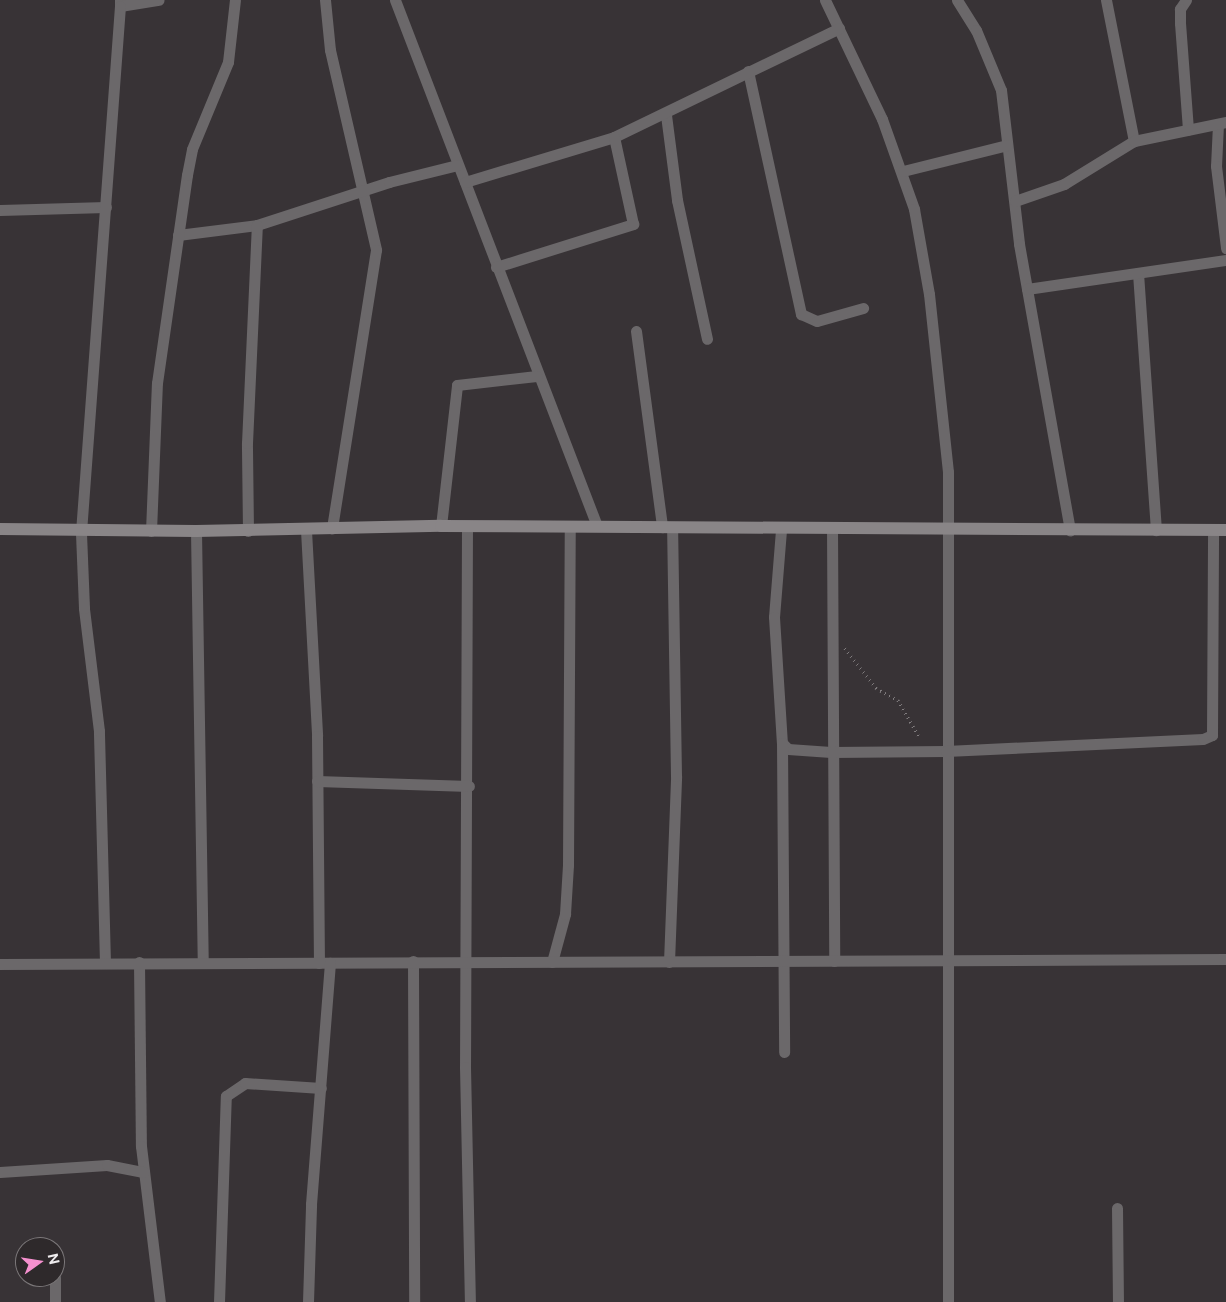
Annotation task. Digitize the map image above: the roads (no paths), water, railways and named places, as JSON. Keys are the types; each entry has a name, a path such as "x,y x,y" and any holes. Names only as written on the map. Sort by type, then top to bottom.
{"street":[{"path":"105,963 99,731 84,608 81,532 120,3 159,0"},
{"path":"151,531 157,383 178,235 192,149 228,62 235,0"},
{"path":"325,0 330,50 359,191 372,223 374,276 332,529"},
{"path":"395,0 465,182 536,376 597,526"},
{"path":"825,0 903,171 929,294 949,529 946,751 948,1302"},
{"path":"957,0 976,30 1001,90 1006,145 1027,289 1070,531"},
{"path":"1106,0 1134,140"},
{"path":"1186,0 1180,16 1188,130"},
{"path":"465,182 614,137 666,115 748,71 839,28"},
{"path":"748,71 801,314 817,321 863,308"},
{"path":"666,115 677,200 708,339"},
{"path":"1015,201 1043,195 1134,140 1222,123 1216,166 1226,248"},
{"path":"496,267 633,224 614,137"},
{"path":"903,171 1006,145"},
{"path":"178,235 257,225 359,191 457,165"},
{"path":"0,210 106,207"},
{"path":"248,531 246,452 257,225"},
{"path":"1027,289 1226,260"},
{"path":"1138,273 1156,530"},
{"path":"636,331 667,527 676,776 669,962"},
{"path":"441,526 456,385 536,376"},
{"path":"0,529 81,532 248,531 441,526 597,526 781,530 832,527 1070,531 1220,530 1212,735 1203,739 946,751 831,752 788,749 782,743"},
{"path":"468,526 469,786 467,962 470,1302"},
{"path":"552,962 565,914 568,865 570,526"},
{"path":"832,527 831,752 834,961"},
{"path":"306,530 324,963 321,1088 311,1204 308,1302"},
{"path":"781,530 774,617 782,743 780,961 784,1052"},
{"path":"196,531 203,963"},
{"path":"317,781 469,786"},
{"path":"0,964 1226,959"},
{"path":"413,961 414,1302"},
{"path":"139,962 143,1172 160,1302"},
{"path":"219,1302 226,1096 245,1083 321,1088"},
{"path":"0,1172 107,1165 143,1172"},
{"path":"1117,1208 1118,1302"},
{"path":"55,1287 55,1302"}]}
